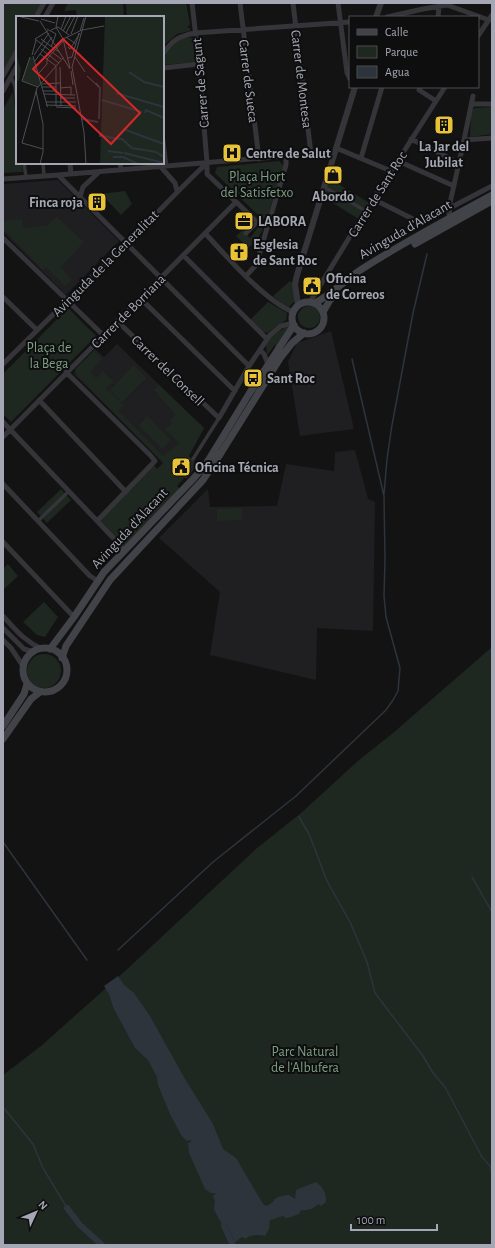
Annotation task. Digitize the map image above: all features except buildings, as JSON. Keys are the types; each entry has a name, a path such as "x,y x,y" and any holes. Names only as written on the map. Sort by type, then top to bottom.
{"main road":[{"name":"Avinguda d'Alacant","path":"312,302 327,296 360,270 449,218 492,195"},
{"name":"Avinguda d'Alacant","path":"323,312 330,300 359,277 438,230 492,201"},
{"path":"306,302 312,302 321,308 324,322 318,330 309,334 304,334 296,329 293,324 295,308 306,302"},
{"name":"Avinguda d'Alacant","path":"50,649 74,617 104,572 206,464 293,324"},
{"name":"Avinguda d'Alacant","path":"62,658 66,646 110,580 203,480 282,357 292,343 304,334"},
{"path":"42,649 50,649 57,652 62,658 66,665 66,672 60,685 54,690 40,692 33,689 28,684 24,677 23,666 29,655 42,649"},
{"path":"3,726 24,694 28,684"},
{"path":"3,739 31,699 40,692"}],"street":[{"path":"37,16 44,3"},
{"path":"46,16 53,3"},
{"name":"Carrer de Sagunt","path":"192,3 199,64 207,174 257,222"},
{"name":"Carrer de Sueca","path":"240,3 259,159"},
{"name":"Carrer de Montesa","path":"293,3 311,154"},
{"path":"338,3 347,74 349,77"},
{"path":"376,16 381,3"},
{"path":"391,16 447,4 478,16"},
{"path":"438,16 439,6"},
{"path":"418,10 418,16"},
{"path":"479,35 492,15"},
{"path":"479,16 489,20"},
{"path":"164,53 175,40 182,36 195,33 349,22"},
{"path":"3,76 16,53"},
{"path":"164,68 199,64"},
{"path":"3,91 13,77"},
{"path":"13,77 16,96"},
{"path":"205,233 246,276 274,301 283,308 295,308 295,284 297,275 355,88"},
{"path":"361,158 382,88"},
{"path":"420,88 419,90 436,102"},
{"name":"Carrer de Sant Roc","path":"312,302 373,199 444,88"},
{"path":"449,218 454,186 473,96"},
{"path":"471,106 474,104 492,104"},
{"path":"464,140 492,138"},
{"path":"411,140 459,162"},
{"path":"3,179 58,176 259,159 336,150 361,158 391,172"},
{"path":"246,276 256,265 286,165 286,156"},
{"path":"398,160 454,186"},
{"name":"Avinguda de la Generalitat","path":"4,361 126,244 177,191 207,163"},
{"path":"24,164 26,177"},
{"path":"43,164 44,176"},
{"path":"70,164 71,174"},
{"path":"120,164 121,170"},
{"path":"164,164 164,167 175,183 177,191"},
{"path":"80,197 83,187 99,172"},
{"path":"58,176 249,366"},
{"name":"Avinguda d'Alacant","path":"373,199 421,223 492,186"},
{"path":"324,187 366,211"},
{"name":"Carrer de Borriana","path":"3,437 236,202"},
{"path":"246,233 257,222 267,226"},
{"path":"3,238 103,335"},
{"path":"183,255 267,339"},
{"path":"3,297 37,330"},
{"path":"140,298 235,390"},
{"name":"Carrer del Consell","path":"117,321 219,418"},
{"path":"193,459 267,339 281,326 288,323 293,324"},
{"path":"260,350 264,354 268,364"},
{"path":"66,372 156,462 97,521"},
{"path":"39,400 126,492"},
{"path":"3,422 124,551"},
{"path":"3,484 90,576 98,581"},
{"path":"38,521 69,491"},
{"path":"3,542 74,617"},
{"path":"3,616 25,639 31,644 42,649"},
{"path":"3,628 24,649 34,652"},
{"path":"3,640 11,648 23,666"}],"shaded area":[{"path":"58,180 119,241 66,295 3,232 3,184"},
{"path":"331,331 354,429 300,436 288,362 297,343"},
{"path":"117,344 204,428 186,460 169,468 74,374 75,369 95,349 104,357"},
{"path":"355,450 368,499 375,502 373,631 317,628 316,680 210,655 220,592 159,538 208,489 210,507 277,506 286,464 334,471 335,452"}],"green space":[{"path":"3,3 44,3 37,16 16,16 16,53 3,76"},
{"path":"68,3 123,3 124,16 77,16 76,10 64,11"},
{"path":"126,3 186,3 190,24 187,28 190,28 190,31 177,34 164,45 164,16 127,16"},
{"path":"184,37 195,38 197,62 164,65 164,58 169,48"},
{"path":"13,92 16,117 16,164 22,164 23,172 3,173 3,109"},
{"path":"492,107 492,134 470,137 471,110 475,108"},
{"name":"Plaça Hort del Satisfetxo","path":"279,161 284,166 267,218 262,219 215,173 217,167"},
{"path":"327,177 371,204 360,220 322,196"},
{"path":"125,191 132,204 121,215 101,194"},
{"path":"57,217 84,242 61,267 72,280 65,286 46,267 43,270 3,229 3,221 22,219 23,228 46,226"},
{"path":"259,226 263,230 256,240 259,243 257,246 254,243 248,248 236,236 243,230 250,238"},
{"path":"290,281 293,283 295,301 289,307 273,296"},
{"path":"268,302 287,313 286,320 267,333 263,332 250,320"},
{"path":"305,306 313,306 320,313 320,321 313,328 305,328 298,321 298,313"},
{"name":"Plaça de la Bega","path":"68,308 96,336 11,422 3,414 3,374"},
{"path":"289,325 288,331 276,349 275,345 267,355 266,345 272,336"},
{"path":"94,351 102,359 90,372 96,378 103,371 114,382 106,388 124,405 118,411 163,456 179,443 165,429 172,423 170,420 176,415 154,390 159,385 204,428 189,456 196,463 194,469 187,478 184,478 177,486 182,491 124,551 97,521 153,464 157,469 163,463 75,373 76,369"},
{"path":"134,365 146,378 122,402 110,390"},
{"path":"147,416 171,440 162,449 139,425"},
{"path":"61,489 71,500 47,523 37,512"},
{"path":"242,508 242,520 217,521 217,509"},
{"path":"8,564 18,576 3,590 3,569"},
{"path":"44,602 58,617 45,637 37,635 23,622"},
{"name":"Parc Natural de l'Albufera","path":"492,647 492,1245 3,1245 3,1075 41,1046 124,972 257,848 301,813 359,760 393,733"},
{"path":"41,654 47,654 51,655 58,661 61,671 60,678 54,685 47,688 41,688 37,687 30,681 27,674 27,668 28,664 34,657"}],"water":[{"path":"118,976 124,985 134,993 150,1016 185,1079 213,1124 223,1149 236,1158 263,1204 266,1206 283,1195 289,1195 295,1199 296,1190 316,1182 324,1191 326,1202 321,1206 318,1204 310,1209 301,1210 299,1214 291,1217 286,1218 283,1216 270,1220 269,1229 265,1236 254,1235 246,1239 242,1237 235,1242 227,1225 223,1226 214,1210 215,1201 213,1196 216,1193 211,1193 205,1189 189,1153 188,1143 191,1142 191,1140 187,1141 181,1135 170,1114 158,1085 157,1077 148,1060 135,1048 113,1007 109,994 104,986"}],"waterway":[{"path":"384,494 392,425 413,313 427,254"},
{"path":"118,950 213,862 296,796 386,710 398,691 400,668 386,617 384,596 384,496 352,359"},
{"path":"299,817 309,834 327,881 351,924 367,962 375,993 423,1056 433,1073 445,1087 482,1157 490,1166 492,1171"},
{"path":"3,842 87,960"},
{"path":"472,877 492,912"},
{"path":"3,1107 33,1144 43,1168 67,1208"},
{"path":"67,1208 80,1225 102,1245"},
{"path":"224,1226 233,1245"}],"place":[{"name":"La Jar del Jubilat","path":"444,125"},
{"name":"Centre de Salut","path":"232,153"},
{"name":"Abordo","path":"333,175"},
{"name":"Finca roja","path":"97,202"},
{"name":"LABORA","path":"244,221"},
{"name":"Esglesia de Sant Roc","path":"239,252"},
{"name":"Oficina de Correos","path":"312,286"},
{"name":"Sant Roc","path":"253,378"},
{"name":"Oficina Técnica","path":"181,467"}]}
